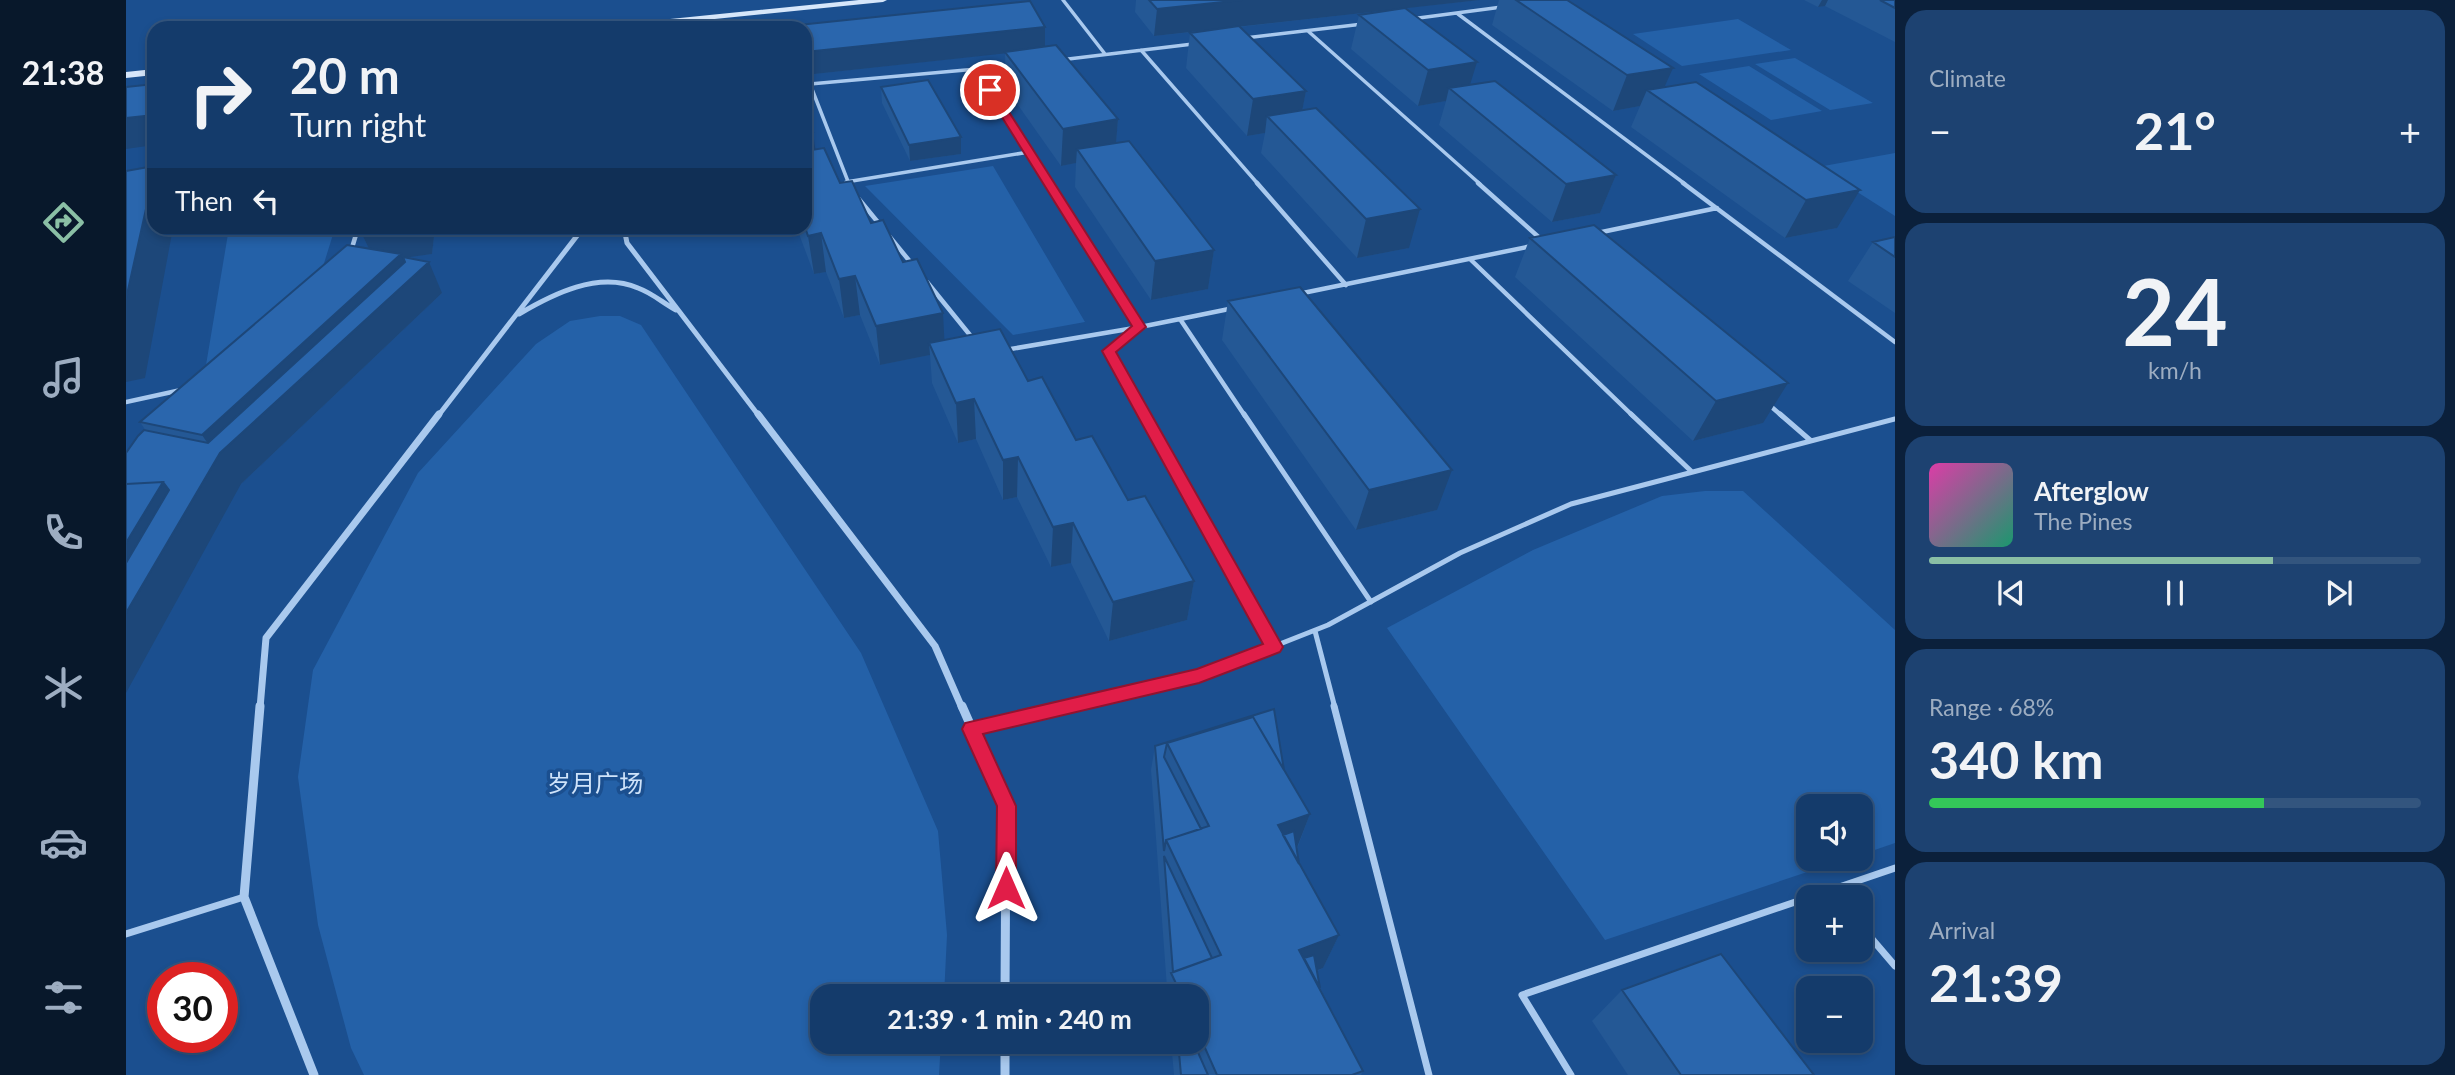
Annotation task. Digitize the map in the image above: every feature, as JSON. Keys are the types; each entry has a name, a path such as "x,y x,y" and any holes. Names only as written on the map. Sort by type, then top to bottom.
{"main road":[{"path":"672,21 883,0"},
{"path":"126,75 147,73"}],"street":[{"path":"314,1075 244,897 266,638 578,235"},
{"path":"625,235 627,243 936,646 1006,806 1005,984"},
{"path":"513,318 556,292 589,283 634,286 680,312"},
{"path":"1005,1054 1005,1075"}],"lane":[{"path":"1063,0 1105,54"},
{"path":"1403,20 1510,6"},
{"path":"1457,13 1895,342"},
{"path":"1244,38 1376,23"},
{"path":"1295,295 1545,243 1308,31"},
{"path":"1054,60 1206,43"},
{"path":"1141,50 1346,285"},
{"path":"812,84 1016,65"},
{"path":"977,69 1140,327"},
{"path":"812,90 845,182 915,268"},
{"path":"845,182 1029,152"},
{"path":"1585,235 1717,208"},
{"path":"348,261 356,235"},
{"path":"1470,259 1691,471"},
{"path":"924,279 977,343"},
{"path":"998,352 1244,306"},
{"path":"1180,319 1371,602"},
{"path":"1140,327 1108,351 1274,647"},
{"path":"126,402 194,387"},
{"path":"1758,396 1810,440"},
{"path":"971,729 1199,676 1315,631 1460,553 1571,504 1895,419"},
{"path":"1315,631 1429,1075"},
{"path":"1845,885 1895,868"},
{"path":"126,934 244,897"},
{"path":"1571,1075 1522,995 1796,902"},
{"path":"1873,940 1895,966"}],"green space":[{"path":"1738,19 1791,50 1682,66 1633,34"},
{"path":"1795,58 1873,103 1830,110 1755,64"},
{"path":"1749,66 1822,111 1771,120 1699,74"},
{"path":"1895,153 1895,216 1818,167"},
{"path":"993,166 1085,322 1013,335 865,186"},
{"path":"228,235 333,235 316,289 204,377"},
{"name":"岁月广场","path":"620,316 641,325 861,653 938,831 947,935 945,984 810,984 810,1054 940,1054 939,1075 364,1075 351,1048 318,925 298,777 313,670 418,473 536,344 570,321"},
{"path":"1705,491 1743,491 1895,630 1895,843 1873,851 1873,794 1796,794 1796,871 1810,871 1605,940 1387,628 1533,550 1662,496"}],"building":[{"path":"1149,0 1242,0 1157,9"},
{"path":"1516,0 1567,0 1673,68 1627,75"},
{"path":"1880,0 1895,0 1895,8"},
{"path":"1030,1 1045,27 812,51 812,24"},
{"path":"1405,8 1477,62 1428,70 1359,15"},
{"path":"1239,26 1306,91 1253,99 1190,33"},
{"path":"1056,45 1118,119 1063,129 1005,52"},
{"path":"928,80 961,137 909,145 881,87"},
{"path":"1495,81 1616,175 1566,184 1449,88"},
{"path":"1696,82 1860,190 1806,200 1647,90"},
{"path":"147,85 147,116 126,118 126,87"},
{"path":"1316,108 1420,209 1366,219 1267,116"},
{"path":"1129,141 1214,250 1155,261 1077,149"},
{"path":"824,148 840,183 852,181 871,223 883,220 903,262 917,259 943,313 876,326 855,276 839,279 821,233 808,236 812,235 812,150"},
{"path":"147,167 147,204 126,299 126,171"},
{"path":"1594,225 1788,383 1716,401 1530,238"},
{"path":"1895,237 1895,257 1873,242"},
{"path":"347,245 401,254 202,435 140,422"},
{"path":"403,257 429,262 220,453 126,613 126,563 169,490 163,482 126,484 126,453 138,436 144,430 208,443 405,262"},
{"path":"1300,287 1452,470 1369,490 1228,301"},
{"path":"1000,329 1028,381 1042,377 1076,440 1092,436 1128,500 1145,496 1194,581 1113,602 1073,523 1053,527 1018,457 1003,460 974,399 956,403 929,343"},
{"path":"163,482 126,543 126,484"},
{"path":"1274,709 1284,770 1253,717 1167,743 1164,757 1201,829 1166,840 1164,851 1155,746"},
{"path":"1253,717 1310,814 1278,825 1339,935 1299,950 1363,1071 1352,1075 1217,1075 1208,1054 1209,984 1176,984 1171,973 1221,955 1166,840 1209,826 1167,743"},
{"path":"1294,831 1299,864 1283,835"},
{"path":"1164,856 1212,958 1173,972"},
{"path":"1721,954 1814,1075 1681,1075 1622,990"},
{"path":"1314,955 1320,988 1304,958"},
{"path":"1179,1054 1199,1054 1208,1075 1181,1075"}],"route":[{"path":"990,90 1140,327 1108,351 1274,647 1199,676 971,729 1006,806 1006,888"}]}
